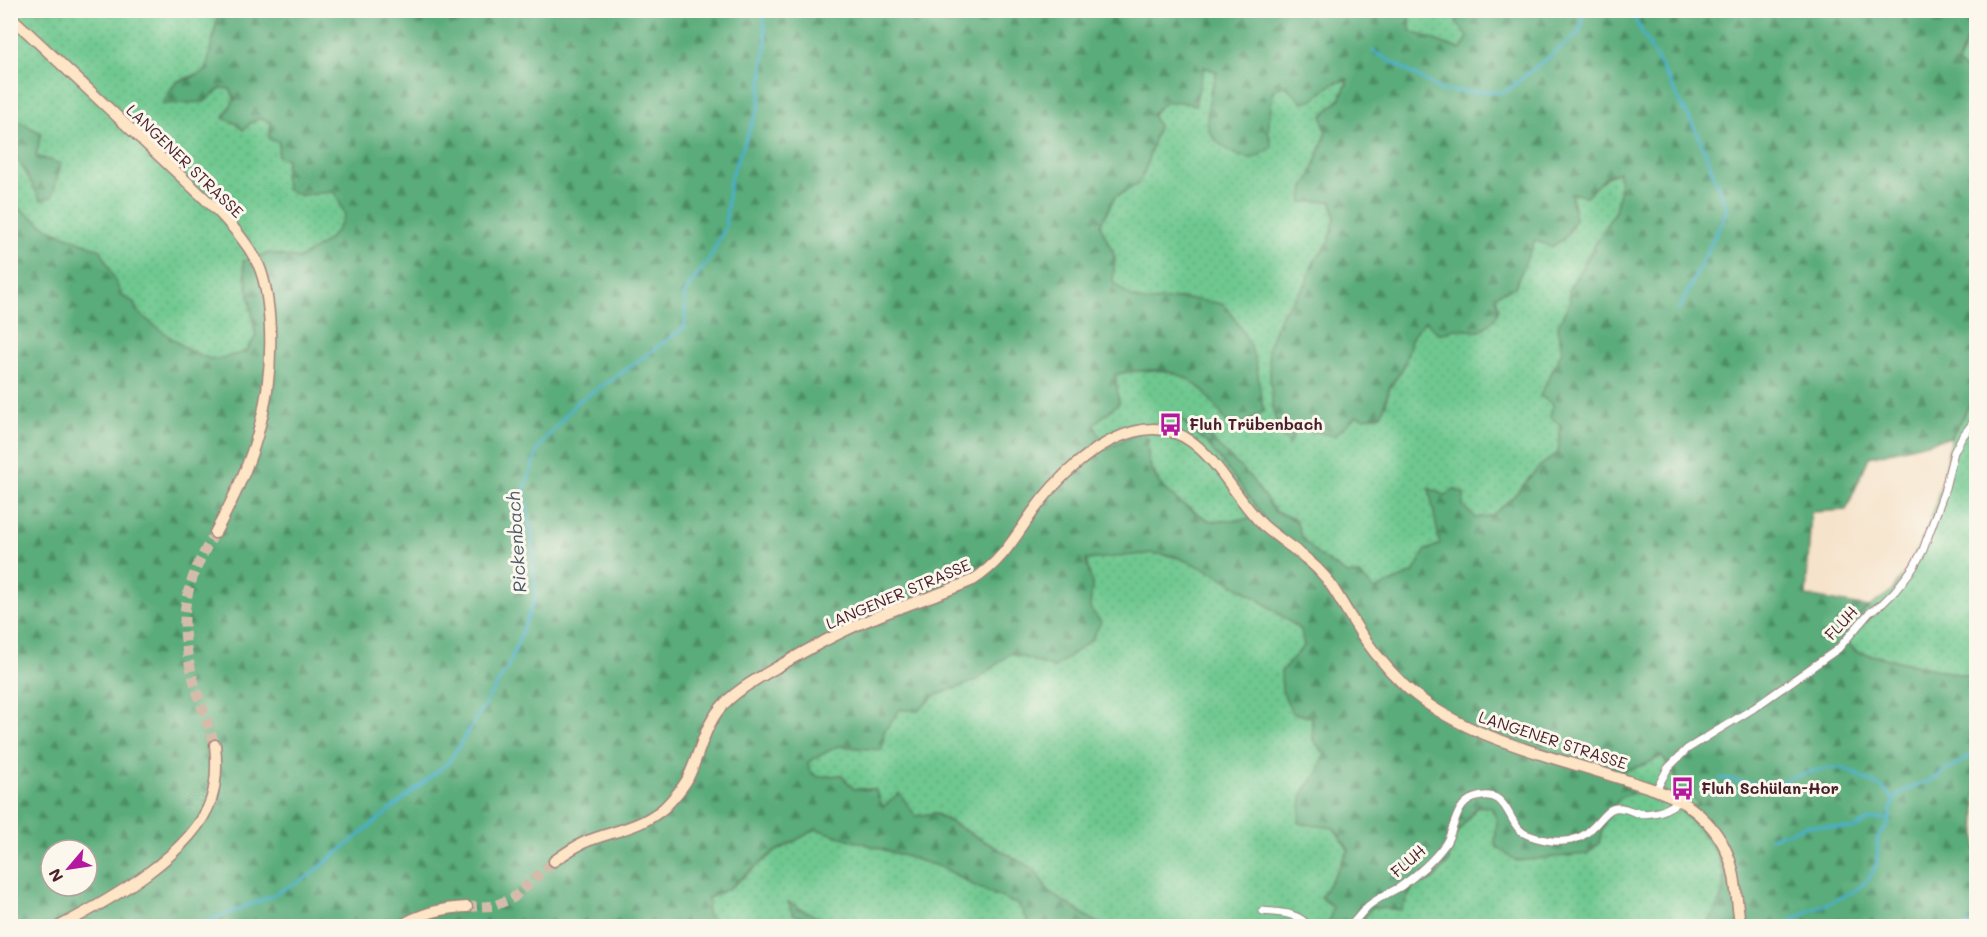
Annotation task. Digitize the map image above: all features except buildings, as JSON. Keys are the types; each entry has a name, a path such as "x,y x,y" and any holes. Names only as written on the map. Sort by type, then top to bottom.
{"main road":[{"name":"LANGENER STRASSE","path":"10,16 218,211 237,232 259,267 269,308 271,352 268,390 254,448 242,480 215,532"},
{"name":"LANGENER STRASSE","path":"555,861 569,850 629,829 651,818 664,808 687,780 718,711 745,687 838,634 871,619 956,588 980,576 999,560 1045,496 1084,458 1112,440 1132,432 1148,429 1168,430 1184,436 1197,445 1214,462 1242,502 1263,524 1325,577 1375,653 1391,673 1428,704 1448,717 1492,738 1656,789 1680,800 1704,818 1723,844 1734,876 1741,927"},
{"path":"60,927 99,905 158,865 194,831 202,820 216,782 215,745"},
{"path":"400,927 428,912 467,907"}],"street":[{"name":"FLUH","path":"1656,789 1668,768 1687,749 1754,708 1838,649 1869,613 1895,591 1923,550 1944,492 1954,452 1962,437 1977,419"},
{"name":"FLUH","path":"1350,927 1369,906 1403,885 1436,856 1447,841 1464,803 1471,798 1480,796 1499,799 1508,808 1517,826 1525,834 1547,841 1577,839 1587,834 1612,809 1621,808 1639,813 1654,813 1680,800"},
{"path":"1263,911 1299,917 1308,927"}],"green space":[{"path":"219,10 206,71 176,82 204,102 221,88 230,89 235,99 223,118 235,123 243,130 260,118 271,122 287,159 284,176 300,196 318,192 335,192 345,215 341,224 326,242 298,259 269,253 243,261 256,336 246,352 213,360 188,350 138,312 133,302 122,296 100,250 49,229 11,202 11,11"},
{"path":"1410,10 1410,31 1461,50 1468,37 1456,21 1467,11 1932,10 1936,14 1976,17 1957,64 1976,77 1976,394 1951,437 1869,457 1846,510 1811,512 1806,596 1868,607 1855,619 1842,638 1857,652 1976,678 1976,926 1707,926 1719,904 1723,888 1720,863 1708,840 1682,811 1700,804 1679,788 1673,770 1661,756 1646,764 1623,771 1623,785 1633,793 1619,798 1604,823 1599,843 1587,854 1516,861 1495,845 1497,820 1491,807 1477,806 1453,839 1448,863 1433,880 1414,886 1401,910 1372,907 1359,926 1328,926 1333,907 1321,897 1349,850 1334,828 1299,823 1303,792 1319,771 1325,754 1313,740 1312,717 1292,713 1282,690 1281,672 1304,646 1301,630 1257,598 1212,572 1175,556 1153,553 1086,560 1092,584 1090,608 1101,622 1092,639 1054,668 1011,653 975,681 934,696 918,711 900,709 884,732 882,750 838,746 808,762 809,770 818,777 841,775 854,789 875,789 883,807 899,793 916,816 934,813 1034,869 1050,893 1102,926 1031,926 1019,905 975,886 944,868 816,829 773,853 729,888 708,898 707,914 710,918 727,926 11,926 10,202 49,229 101,250 122,296 133,302 138,312 188,350 213,360 246,352 256,336 243,261 269,253 298,259 326,241 336,231 345,215 335,192 305,195 287,190 284,176 287,159 278,156 279,142 269,139 271,122 260,118 243,130 235,123 223,118 235,99 230,89 221,88 204,102 162,104 176,82 206,71 219,11","holes":["1204,67 1217,72 1207,114 1208,127 1221,145 1235,154 1250,158 1272,147 1268,130 1273,90 1285,85 1302,102 1314,99 1332,84 1348,79 1341,98 1322,116 1326,133 1311,176 1304,188 1302,202 1332,201 1335,217 1330,241 1314,262 1305,286 1281,315 1268,348 1273,411 1281,435 1289,444 1296,430 1305,429 1334,436 1356,416 1364,418 1381,415 1389,389 1403,367 1415,332 1426,321 1439,334 1455,329 1480,331 1486,327 1494,320 1498,312 1495,295 1515,287 1535,240 1551,247 1564,239 1575,219 1571,193 1586,196 1606,177 1619,172 1620,188 1615,211 1569,289 1570,301 1558,326 1562,351 1540,396 1553,404 1550,417 1561,425 1558,453 1540,466 1513,497 1491,516 1475,518 1463,506 1464,494 1454,489 1446,496 1429,488 1440,544 1425,551 1413,573 1375,590 1360,575 1347,574 1318,555 1302,538 1295,519 1275,512 1250,477 1208,436 1180,419 1208,444 1263,515 1231,521 1212,521 1204,518 1164,489 1152,471 1148,438 1136,434 1106,449 1094,424 1119,403 1115,374 1136,371 1154,370 1183,376 1206,394 1229,426 1245,423 1264,411 1252,350 1239,326 1223,304 1186,299 1145,301 1138,300 1123,291 1113,282 1115,257 1100,225 1115,197 1138,184 1144,173 1158,126 1152,115 1162,105 1171,101 1195,105"]},
{"path":"1410,11 1467,11 1456,21 1468,37 1461,50 1410,31"},
{"path":"1976,21 1976,77 1957,64"},
{"path":"1204,67 1218,72 1210,91 1268,130 1273,90 1285,85 1314,99 1332,84 1348,79 1341,98 1322,116 1326,133 1311,176 1304,188 1303,202 1331,201 1335,217 1330,241 1314,262 1305,286 1281,315 1289,444 1296,430 1305,428 1334,436 1356,416 1386,405 1388,391 1404,366 1409,343 1416,328 1426,321 1439,334 1455,329 1480,331 1494,320 1499,308 1495,295 1515,287 1535,239 1551,247 1571,230 1574,211 1571,192 1586,196 1606,177 1619,172 1620,188 1615,211 1569,289 1570,301 1558,326 1563,351 1540,396 1553,404 1561,425 1558,453 1540,466 1513,497 1491,516 1475,518 1463,506 1464,493 1454,489 1446,496 1430,489 1440,544 1425,551 1413,573 1375,590 1360,575 1347,574 1318,555 1302,538 1295,519 1275,512 1250,477 1208,436 1184,422 1208,444 1264,515 1256,519 1210,521 1178,501 1162,487 1136,434 1107,449 1093,424 1119,403 1115,374 1136,371 1154,370 1183,376 1206,394 1230,426 1264,410 1259,393 1257,367 1182,298 1148,303 1128,296 1113,282 1115,257 1100,225 1115,197 1138,184 1144,173 1158,126 1152,115 1161,103 1169,100"},
{"path":"20,122 41,133 36,156 61,164 52,197 41,200 11,149 11,127"},
{"path":"1976,394 1976,678 1858,652 1842,638 1862,612 1892,591 1909,567 1930,522 1944,476 1951,437"},
{"path":"1153,553 1194,563 1213,572 1250,593 1301,630 1304,646 1281,672 1312,717 1313,740 1325,754 1319,771 1303,792 1334,828 1349,851 1322,897 1333,907 1328,926 1102,926 1050,893 1034,869 935,813 916,816 883,807 875,789 854,789 841,775 818,777 809,770 808,761 838,746 882,750 884,732 900,709 918,711 934,696 975,681 1011,653 1054,668 1092,639 1090,608 1092,584 1085,559"},
{"path":"1661,756 1673,770 1679,788 1701,805 1682,812 1700,830 1720,864 1723,889 1719,905 1707,926 1359,926 1372,906 1414,886 1433,880 1448,863 1453,839 1477,806 1491,807 1497,820 1495,845 1599,843 1604,823 1619,798 1633,793 1623,785 1623,771 1646,764"},
{"path":"816,829 944,868 975,886 1019,905 1031,926 727,926 710,918 707,913 708,898 730,888 773,853"},
{"path":"788,902 834,926 823,926 793,914"},
{"path":"847,920 866,926 834,926"}],"waterway":[{"name":"Rickenbach","path":"194,926 265,899 309,876 449,762 508,667 536,596 533,546 524,490 539,447 576,403 685,327 685,292 709,259 725,228 730,179 759,106 766,41 763,10"},
{"path":"1373,51 1443,91 1505,92 1579,33 1585,10"},
{"path":"1630,10 1700,138 1727,210 1679,310"},
{"path":"1785,926 1809,911 1851,893 1863,885 1872,874 1877,861 1877,838 1886,828 1894,800 1900,793 1933,779 1976,752"},
{"path":"1720,778 1751,783 1771,783 1820,770 1839,768 1850,771 1880,787 1894,800"},
{"path":"1770,838 1809,825 1853,829 1869,820 1890,818"},
{"path":"1965,926 1976,921"}],"tunnel":[{"path":"215,533 192,579 185,610 189,662 215,745"},
{"path":"467,907 493,906 513,898 554,861"}],"place":[{"name":"Fluh Trübenbach","path":"1171,424"},
{"name":"Fluh Schülan-Hor","path":"1683,788"}]}
